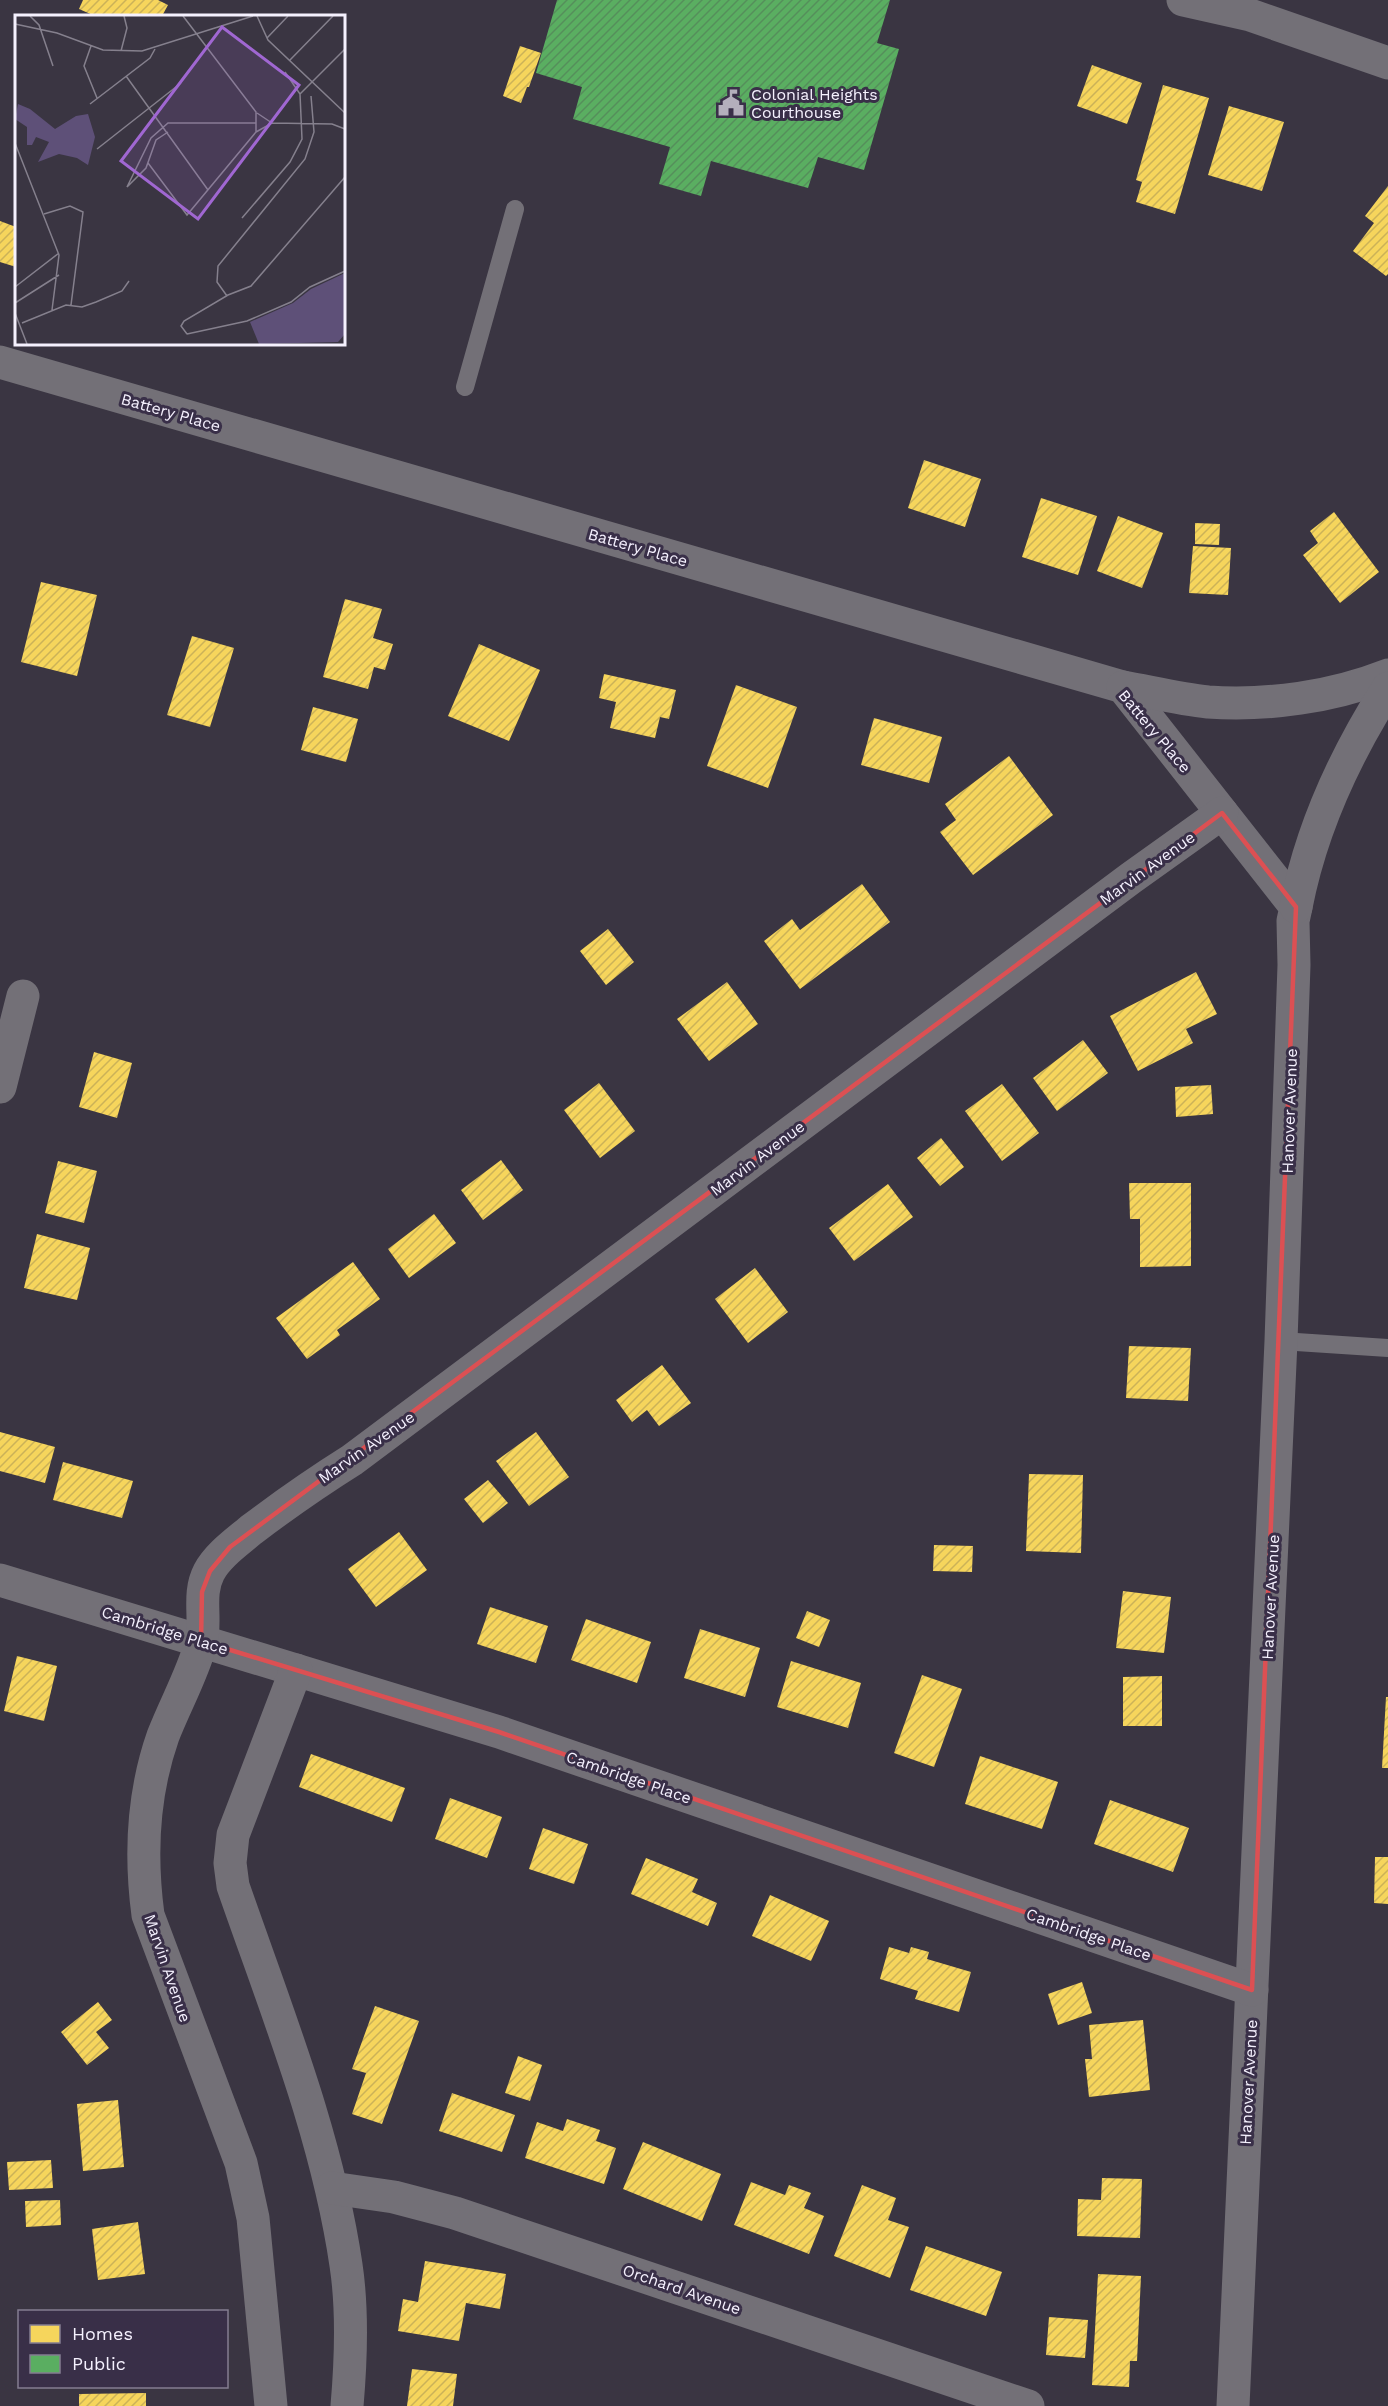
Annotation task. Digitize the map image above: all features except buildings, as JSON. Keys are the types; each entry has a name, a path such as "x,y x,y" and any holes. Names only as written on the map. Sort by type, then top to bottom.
{"street":[{"path":"1183,0 1250,15 1388,63"},
{"name":"Battery Place","path":"0,362 1123,687 1222,813"},
{"path":"1123,687 1207,702 1258,703 1318,695 1367,683 1388,675"},
{"path":"1296,907 1312,842 1366,723 1388,688"},
{"path":"1222,813 1296,907"},
{"name":"Marvin Avenue","path":"271,2406 253,2218 241,2163 148,1915 144,1884 144,1835 149,1791 163,1738 201,1641 202,1592 210,1571 230,1547 288,1501 352,1460 1122,885 1222,813"},
{"name":"Hanover Avenue","path":"1233,2406 1281,1341 1294,965 1293,921 1296,907"},
{"path":"0,1088 23,996"},
{"name":"Cambridge Place","path":"0,1580 510,1736 1252,1990"},
{"path":"296,1670 233,1834 230,1863 233,1886 311,2115 332,2188 346,2268 351,2343 347,2406"},
{"name":"Orchard Avenue","path":"332,2188 394,2197 455,2213 1028,2406"}],"lane":[{"path":"465,387 515,210"},
{"path":"1281,1341 1388,1348"}],"highlighted area":[{"path":"1222,813 1296,907 1252,1990 499,1732 201,1641 202,1592 210,1571 230,1547"}],"place":[{"name":"Colonial Heights Courthouse","path":"731,103"}]}
